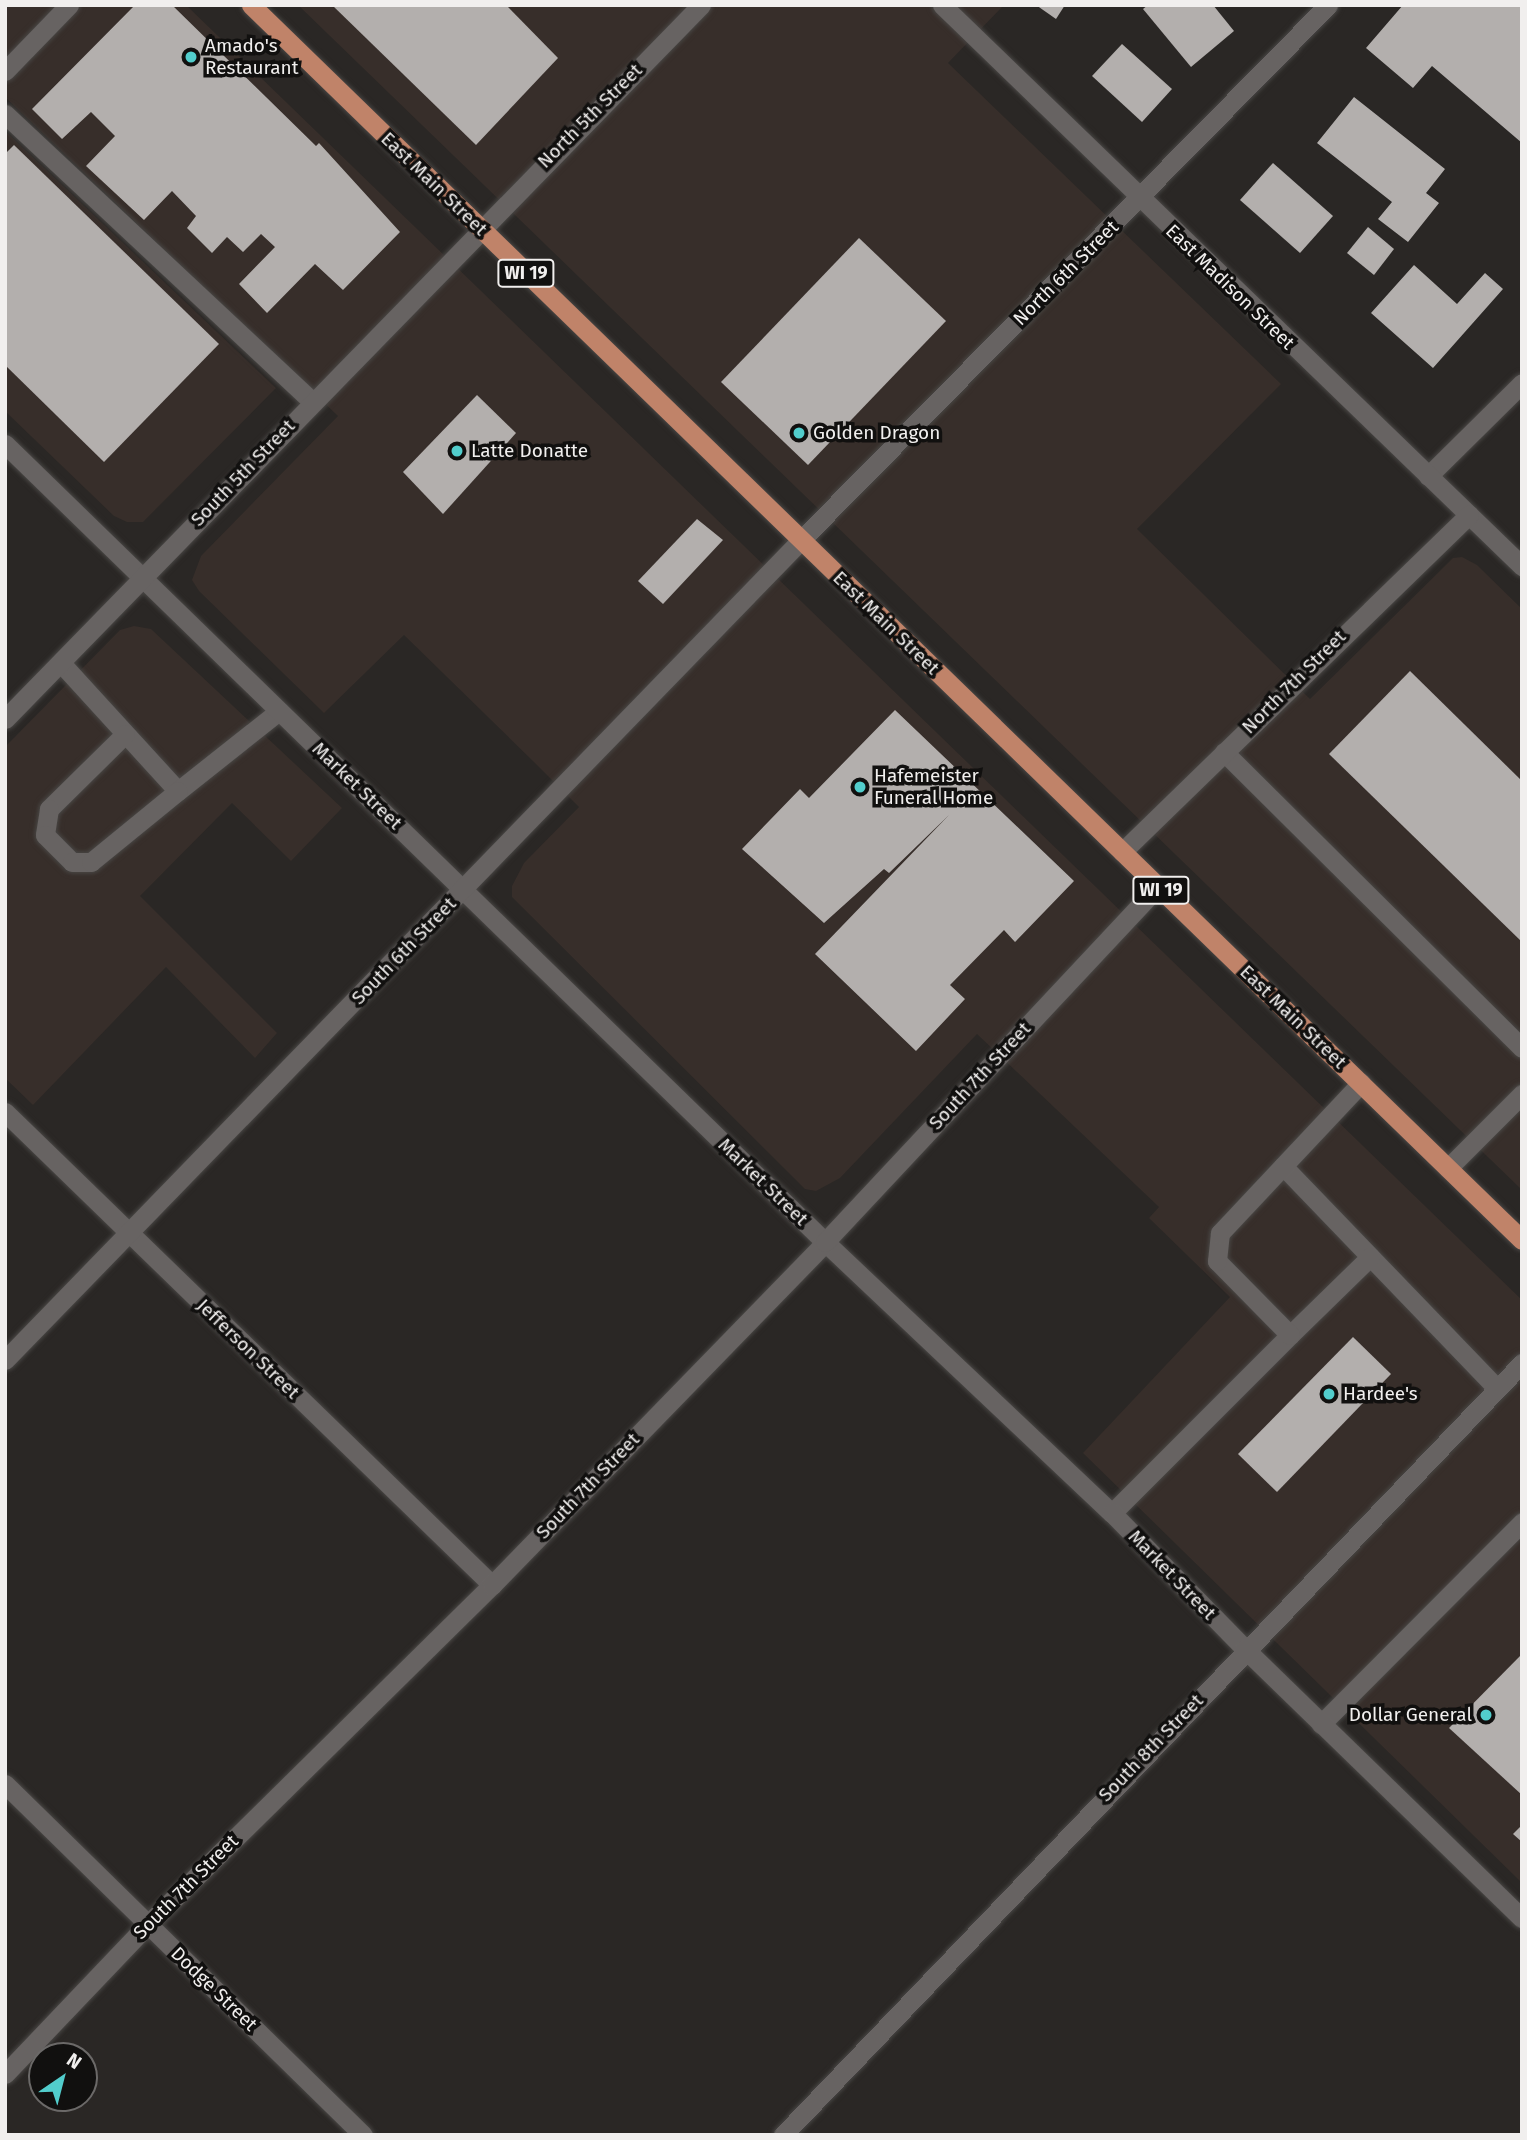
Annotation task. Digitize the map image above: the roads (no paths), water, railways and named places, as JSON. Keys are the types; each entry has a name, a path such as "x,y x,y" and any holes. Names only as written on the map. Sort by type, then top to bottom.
{"main road":[{"name":"East Main Street","path":"251,5 1522,1240"}],"street":[{"path":"5,71 69,5"},
{"name":"North 5th Street","path":"480,228 701,5"},
{"name":"East Madison Street","path":"942,5 1139,200 1522,566"},
{"name":"North 6th Street","path":"801,540 1139,200 1328,5"},
{"path":"5,114 312,401"},
{"name":"South 5th Street","path":"5,719 480,228"},
{"path":"1428,476 1522,383"},
{"name":"Market Street","path":"5,444 825,1242 1112,1513 1245,1649 1522,1918"},
{"name":"North 7th Street","path":"1122,852 1469,515"},
{"name":"South 6th Street","path":"5,1360 801,540"},
{"path":"61,663 178,791"},
{"path":"125,734 49,809 45,835 72,862 91,862 279,710"},
{"path":"1224,752 1522,1048"},
{"name":"South 7th Street","path":"5,2074 148,1924 492,1585 825,1242 1158,886"},
{"path":"1290,1335 1217,1261 1220,1233 1361,1083"},
{"path":"1448,1168 1522,1094"},
{"name":"Jefferson Street","path":"5,1112 492,1585"},
{"path":"1283,1167 1497,1388"},
{"path":"1112,1513 1370,1257"},
{"name":"South 8th Street","path":"783,2135 1245,1649 1522,1363"},
{"path":"1321,1724 1522,1522"},
{"name":"Dodge Street","path":"5,1784 363,2135"}],"place":[{"name":"Amado's Restaurant","path":"191,57"},
{"name":"Golden Dragon","path":"799,433"},
{"name":"Latte Donatte","path":"457,451"},
{"name":"Hafemeister Funeral Home","path":"860,787"},
{"name":"Hardee's","path":"1329,1394"},
{"name":"Dollar General","path":"1486,1715"}]}
